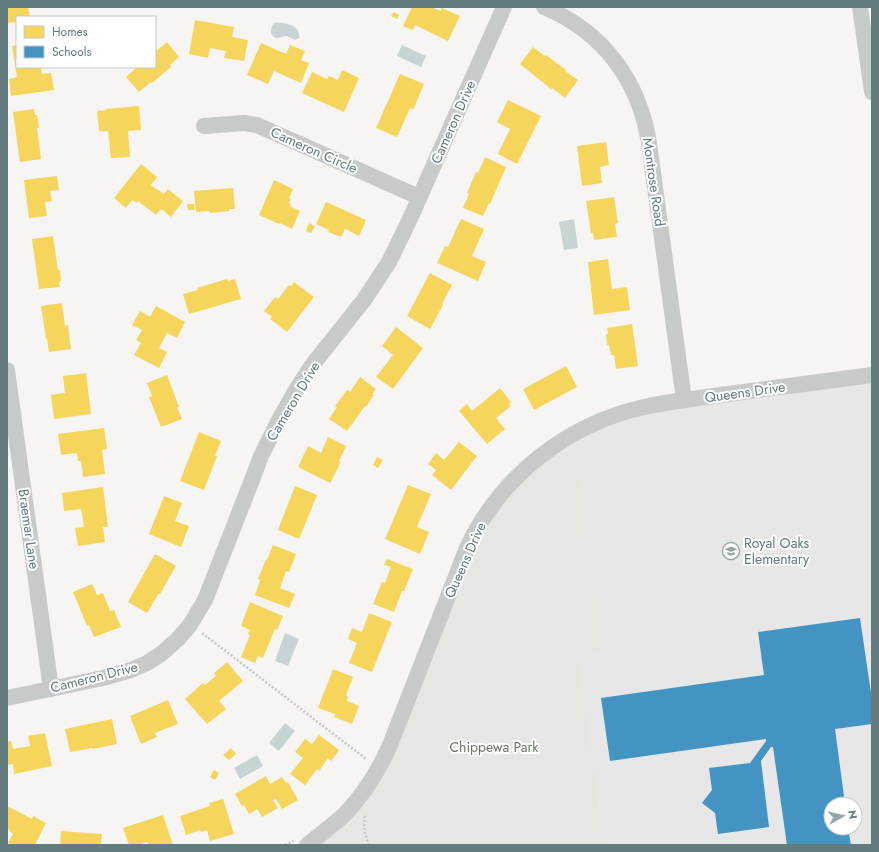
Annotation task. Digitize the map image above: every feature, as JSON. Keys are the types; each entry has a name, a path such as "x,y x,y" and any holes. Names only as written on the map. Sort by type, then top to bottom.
{"street":[{"name":"Cameron Drive","path":"7,698 113,675 139,667 154,659 169,648 190,625 205,600 256,468 280,418 313,364 364,300 396,250 504,7"},
{"name":"Montrose Road","path":"544,7 562,15 576,24 590,34 602,46 621,70 633,89 639,103 646,126 649,143 684,400"},
{"path":"860,7 872,92"},
{"name":"Cameron Circle","path":"204,126 244,123 257,126 420,197"},
{"name":"Braemar Lane","path":"7,370 51,689"},
{"name":"Queens Drive","path":"307,845 328,830 345,814 357,800 379,768 390,745 471,539 504,491 515,478 539,457 565,438 590,424 610,416 644,407 684,400 872,375"}],"path":[{"path":"190,625 379,768"},
{"path":"366,812 364,823 365,836 369,845"}],"shaded area":[{"path":"274,23 282,23 295,27 299,34 299,38 294,40 287,36 278,38 274,37 271,32"},
{"path":"402,45 426,56 421,67 397,56"},
{"path":"574,219 578,248 564,250 559,222"},
{"name":"Royal Oaks Elementary","path":"872,375 872,845 605,845 579,656 603,652 574,433 600,420"},
{"path":"285,633 299,639 288,666 275,661"},
{"path":"285,723 295,731 279,751 269,743"},
{"path":"257,755 263,766 240,779 234,768"}],"green space":[{"name":"Chippewa Park","path":"574,433 604,652 579,656 605,845 307,845 357,800 484,518"}],"building: Homes":[{"path":"7,7 28,7 30,16 16,16 16,22 7,23"},
{"path":"412,7 431,7 441,11 442,8 460,16 448,41 415,25 413,30 403,26"},
{"path":"394,12 399,15 397,19 391,16"},
{"path":"195,20 234,27 232,37 248,40 244,61 224,58 226,51 210,48 208,58 189,54"},
{"path":"167,42 179,57 170,65 171,67 139,92 126,77 136,68 156,68 156,51"},
{"path":"261,43 286,54 290,45 305,51 301,60 309,63 301,83 274,71 268,84 247,75"},
{"path":"16,45 16,68 41,68 42,74 51,73 54,90 11,96 9,79 17,77 12,46"},
{"path":"533,47 545,56 546,55 578,80 565,98 552,88 551,89 520,64"},
{"path":"342,70 359,78 344,112 302,93 312,72 327,79 329,76 338,80"},
{"path":"400,74 424,84 413,110 410,108 397,137 376,128"},
{"path":"508,100 541,116 517,164 498,154 510,129 497,122"},
{"path":"139,106 141,130 128,131 130,157 111,158 108,131 99,131 97,111"},
{"path":"34,109 35,115 37,115 39,128 37,128 41,159 20,162 13,112"},
{"path":"606,142 609,165 600,167 602,183 582,186 577,146"},
{"path":"485,157 506,167 490,204 489,203 483,216 463,208 469,194 467,193 476,172 478,173"},
{"path":"141,164 157,177 151,185 164,194 168,189 183,201 171,217 161,209 156,215 138,201 137,203 132,200 126,208 114,198"},
{"path":"57,176 59,190 50,191 52,201 45,202 47,216 29,218 24,180"},
{"path":"274,180 293,189 289,198 291,199 289,203 291,204 290,206 300,211 292,229 259,215"},
{"path":"233,188 235,209 210,213 210,211 196,212 194,191"},
{"path":"614,197 618,223 615,224 617,237 594,240 593,233 591,233 586,201"},
{"path":"326,202 366,220 359,236 345,229 341,237 328,232 329,230 316,224"},
{"path":"187,204 194,204 195,210 188,210"},
{"path":"461,219 484,229 472,256 486,262 478,281 437,263 445,246 448,247"},
{"path":"309,223 315,226 311,233 306,231"},
{"path":"53,236 58,270 60,270 60,287 39,289 32,239"},
{"path":"608,259 612,289 627,287 630,310 594,315 588,262"},
{"path":"430,273 452,285 430,329 407,316"},
{"path":"227,279 228,281 235,279 241,299 189,314 183,294"},
{"path":"294,282 314,297 287,332 270,319 272,317 264,311 275,297 278,299 289,285 291,286"},
{"path":"62,303 65,326 68,325 71,349 49,352 41,306"},
{"path":"156,306 185,322 177,338 167,333 159,348 167,352 159,368 134,355 141,343 136,340 142,330 132,325 140,311 150,317"},
{"path":"632,324 638,366 616,369 614,355 611,355 609,345 607,345 607,328"},
{"path":"396,327 423,348 393,389 376,377 393,355 382,346"},
{"path":"566,366 577,387 534,410 523,389"},
{"path":"86,373 91,414 54,419 51,395 65,393 63,376"},
{"path":"167,375 182,419 161,427 149,397 152,396 147,383"},
{"path":"360,377 376,389 366,407 365,406 347,431 329,419 337,407 335,406 347,390 350,392"},
{"path":"500,388 511,402 509,404 511,406 496,418 505,429 487,444 459,411 467,404 472,411"},
{"path":"104,428 107,449 102,450 105,474 83,477 81,461 78,461 77,453 61,455 58,434"},
{"path":"199,432 221,441 204,490 180,481"},
{"path":"328,437 346,446 339,461 341,462 330,483 298,467 308,446 321,453"},
{"path":"459,442 477,456 451,490 432,475 436,470 428,464 436,453 444,460"},
{"path":"377,457 383,460 378,468 373,465"},
{"path":"408,485 431,494 417,527 429,532 420,554 385,539"},
{"path":"295,486 317,495 299,539 278,530"},
{"path":"103,487 108,527 103,527 105,542 78,546 75,528 84,527 81,509 64,511 62,493"},
{"path":"164,496 182,503 175,521 189,526 181,547 149,534"},
{"path":"273,545 296,554 289,572 286,571 280,588 295,594 289,608 255,595 260,580 258,579"},
{"path":"155,554 176,566 147,613 128,602"},
{"path":"387,559 413,569 394,612 373,604 382,582 385,583 391,567 384,565"},
{"path":"92,584 97,595 103,593 110,611 114,610 121,627 94,637 89,625 87,626 73,592"},
{"path":"250,602 283,616 277,630 275,629 263,658 258,656 255,663 241,657 250,635 248,634 250,630 241,626"},
{"path":"369,613 392,622 372,672 349,663 357,643 348,639 352,628 362,632"},
{"path":"227,662 243,681 219,701 226,709 207,724 185,699 203,683 205,685 216,676 214,673"},
{"path":"333,669 353,677 346,695 348,697 347,701 359,706 352,724 334,717 335,714 318,708"},
{"path":"168,700 178,724 155,733 157,737 141,744 130,716"},
{"path":"112,719 117,744 70,752 65,729"},
{"path":"45,733 52,766 14,774 13,764 7,765 7,742 11,741 13,749 30,746 28,736"},
{"path":"319,735 339,750 331,761 328,758 319,771 317,769 305,785 290,774 303,758 295,752 305,739 312,744"},
{"path":"231,748 236,754 229,760 223,755"},
{"path":"214,770 219,773 215,780 210,777"},
{"path":"266,776 270,784 282,777 286,783 288,782 298,800 282,809 276,799 273,800 278,808 262,817 257,809 249,814 235,794"},
{"path":"223,799 234,834 210,841 207,830 201,832 200,830 186,835 180,816 210,806 209,803"},
{"path":"7,806 32,819 33,816 46,823 35,845 12,845 8,843 13,834 7,829"},
{"path":"163,815 173,845 148,845 147,842 139,845 129,845 123,828"},
{"path":"61,831 102,834 101,845 60,845"}],"building: Schools":[{"path":"860,618 872,700 872,724 835,729 844,796 823,796 823,836 849,836 851,845 787,845 773,747 771,747 761,761 769,827 718,834 715,813 702,803 712,790 709,768 750,763 766,739 610,761 601,698 764,675 758,632"}],"place":[{"name":"Royal Oaks Elementary","path":"731,551"}]}
